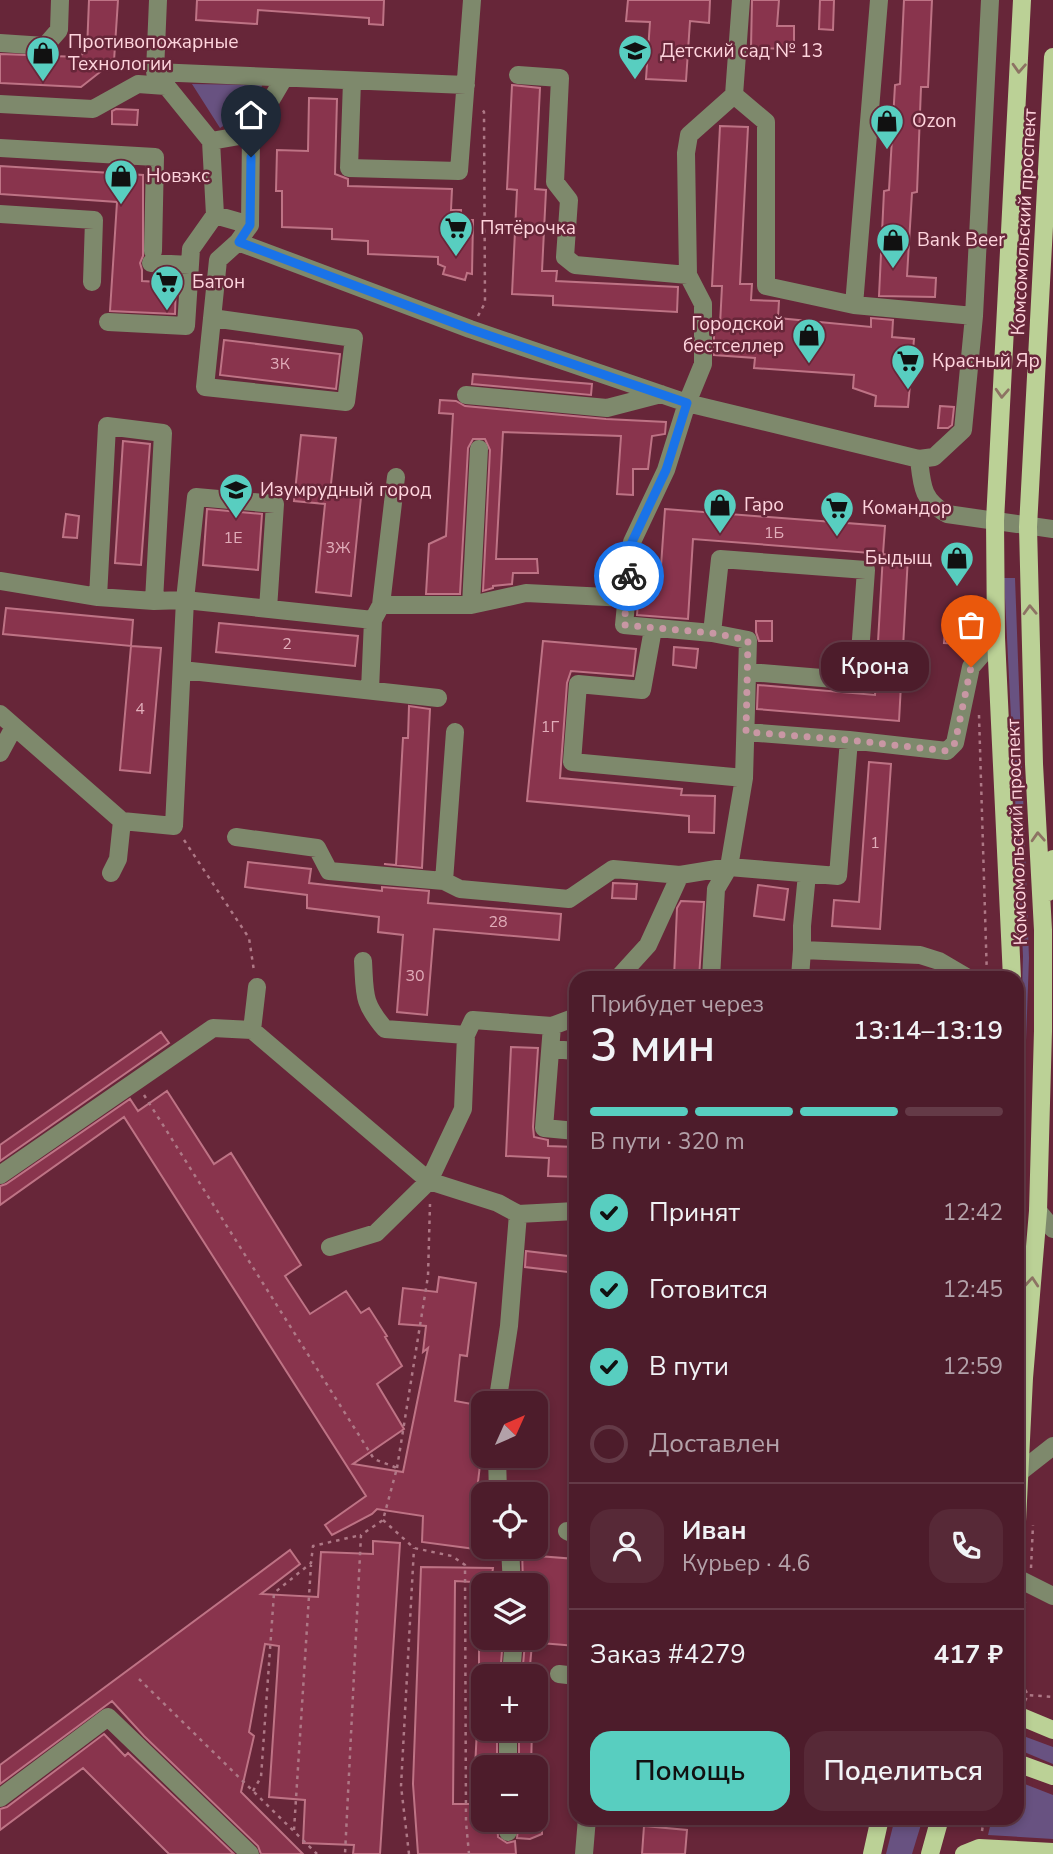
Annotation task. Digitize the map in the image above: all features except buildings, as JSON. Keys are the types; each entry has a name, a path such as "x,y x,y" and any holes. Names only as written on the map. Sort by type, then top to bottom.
{"main road":[{"name":"Комсомольский проспект","path":"1012,971 996,638 995,521 1022,0"},
{"name":"Комсомольский проспект","path":"1024,1378 1038,1211 1043,1031 1043,930 1034,764 1028,527 1053,57"},
{"path":"1043,930 1053,859"},
{"path":"1024,1711 1053,1730"},
{"path":"1024,1766 1053,1776"},
{"path":"872,1854 878,1825"},
{"path":"930,1854 938,1825"},
{"path":"964,1854 979,1848 1053,1852"}],"street":[{"path":"0,43 45,46 60,30 60,0"},
{"path":"108,322 186,326 191,250 215,215 211,141 161,79 158,0"},
{"path":"352,81 349,167 459,170 472,0"},
{"path":"711,971 716,888 729,867 744,778 748,640 712,633 624,625 632,542 666,470 687,403 703,364 703,304 688,275 686,153 690,135 734,94 741,0"},
{"path":"854,305 879,0"},
{"path":"239,242 470,329 687,403 919,459 934,457 963,430 974,316 990,0"},
{"path":"518,75 560,78 555,181 569,200 565,257 575,265 688,275"},
{"path":"212,318 354,338 346,402 205,387 212,318 218,260 239,242 250,225 251,134 284,78"},
{"path":"0,104 93,109 138,84 161,79 284,78 466,85"},
{"path":"734,94 766,122 766,286 854,305 974,316"},
{"path":"211,141 251,134"},
{"path":"0,148 155,158 152,257 190,265"},
{"path":"0,214 94,220 92,282"},
{"path":"215,215 250,225"},
{"path":"466,395 607,408 661,394"},
{"path":"98,597 107,426 163,433 154,601"},
{"path":"471,606 479,449"},
{"path":"919,459 922,488 932,506 947,514 1053,529"},
{"path":"370,690 377,612 396,477"},
{"path":"0,714 122,821 174,826 185,600 196,496 275,504 268,608"},
{"path":"712,633 720,559 866,570 858,681 749,672"},
{"path":"0,581 98,597 377,612 471,606 526,593 626,597"},
{"path":"653,629 642,690 578,684 572,762 744,778"},
{"path":"746,732 947,751 955,743 971,667 996,638"},
{"path":"182,670 438,698"},
{"path":"0,753 14,727"},
{"path":"444,881 455,733"},
{"path":"236,837 317,848 329,871 444,881 460,889 569,899 613,869 680,875 729,867 838,876 849,740"},
{"path":"111,873 118,859 122,821"},
{"path":"800,971 807,874"},
{"path":"624,971 648,945 680,875"},
{"path":"802,950 920,955 938,970"},
{"path":"363,961 365,998 370,1012 385,1029 466,1035"},
{"path":"252,1030 257,986"},
{"path":"330,1247 376,1233 429,1181 463,1109 466,1035 473,1020 552,1026 569,1020"},
{"path":"552,1026 544,1128 569,1130"},
{"path":"0,1175 214,1028 252,1030 429,1181 498,1203 517,1214 569,1211"},
{"path":"551,1049 569,1050"},
{"path":"1038,1211 1053,1229"},
{"path":"499,1391 509,1326 517,1214"},
{"path":"1024,1469 1053,1446"},
{"path":"1024,1581 1053,1595"},
{"path":"0,1798 108,1717 250,1854"},
{"path":"584,1854 586,1825"}],"path":[{"path":"466,85 484,112 485,303 470,329"},
{"path":"979,710 987,971"},
{"path":"174,826 249,938 257,986"},
{"path":"135,1080 374,1459 397,1468"},
{"path":"294,1830 313,1546 361,1535 383,1520 397,1468 428,1276 429,1181"},
{"path":"383,1520 414,1548 452,1556 466,1565 466,1822 469,1854"},
{"path":"1024,1551 1025,1521"},
{"path":"345,1854 361,1535"},
{"path":"409,1854 401,1786 414,1548"},
{"path":"253,1791 261,1777 274,1593 311,1563"},
{"path":"139,1679 317,1854"},
{"path":"1024,1688 1028,1695"},
{"path":"1028,1695 1053,1697"},
{"path":"1024,1703 1028,1695"},
{"path":"980,1841 983,1825"}],"shaded area":[{"path":"192,84 262,85 258,104 220,128"},
{"path":"1004,578 1015,578 1029,958 1024,1097 1023,956"},
{"path":"1024,1736 1053,1747 1053,1764 1024,1752"},
{"path":"1024,1784 1053,1795 1053,1839 988,1835 990,1825 1024,1825"},
{"path":"893,1825 921,1825 912,1854 886,1854"}],"way so far":[{"path":"629,576 624,625 712,633 748,640 746,732 947,751 955,743 971,667"}],"place":[{"name":"Детский сад № 13","path":"635,81"},
{"name":"Противопожарные Технологии","path":"43,83"},
{"name":"Ozon","path":"887,151"},
{"name":"Новэкс","path":"121,206"},
{"name":"Пятёрочка","path":"456,258"},
{"name":"Bank Beer","path":"893,270"},
{"name":"Батон","path":"167,312"},
{"name":"Городской бестселлер","path":"809,365"},
{"name":"Красный Яр","path":"908,391"},
{"name":"Изумрудный город","path":"236,520"},
{"name":"Гаро","path":"720,535"},
{"name":"Командор","path":"837,538"},
{"name":"Быдыщ","path":"957,588"},
{"name":"Крона","path":"971,667"}],"route":[{"path":"251,157 250,225 239,242 470,329 687,403 666,470 632,542 629,576"}]}
